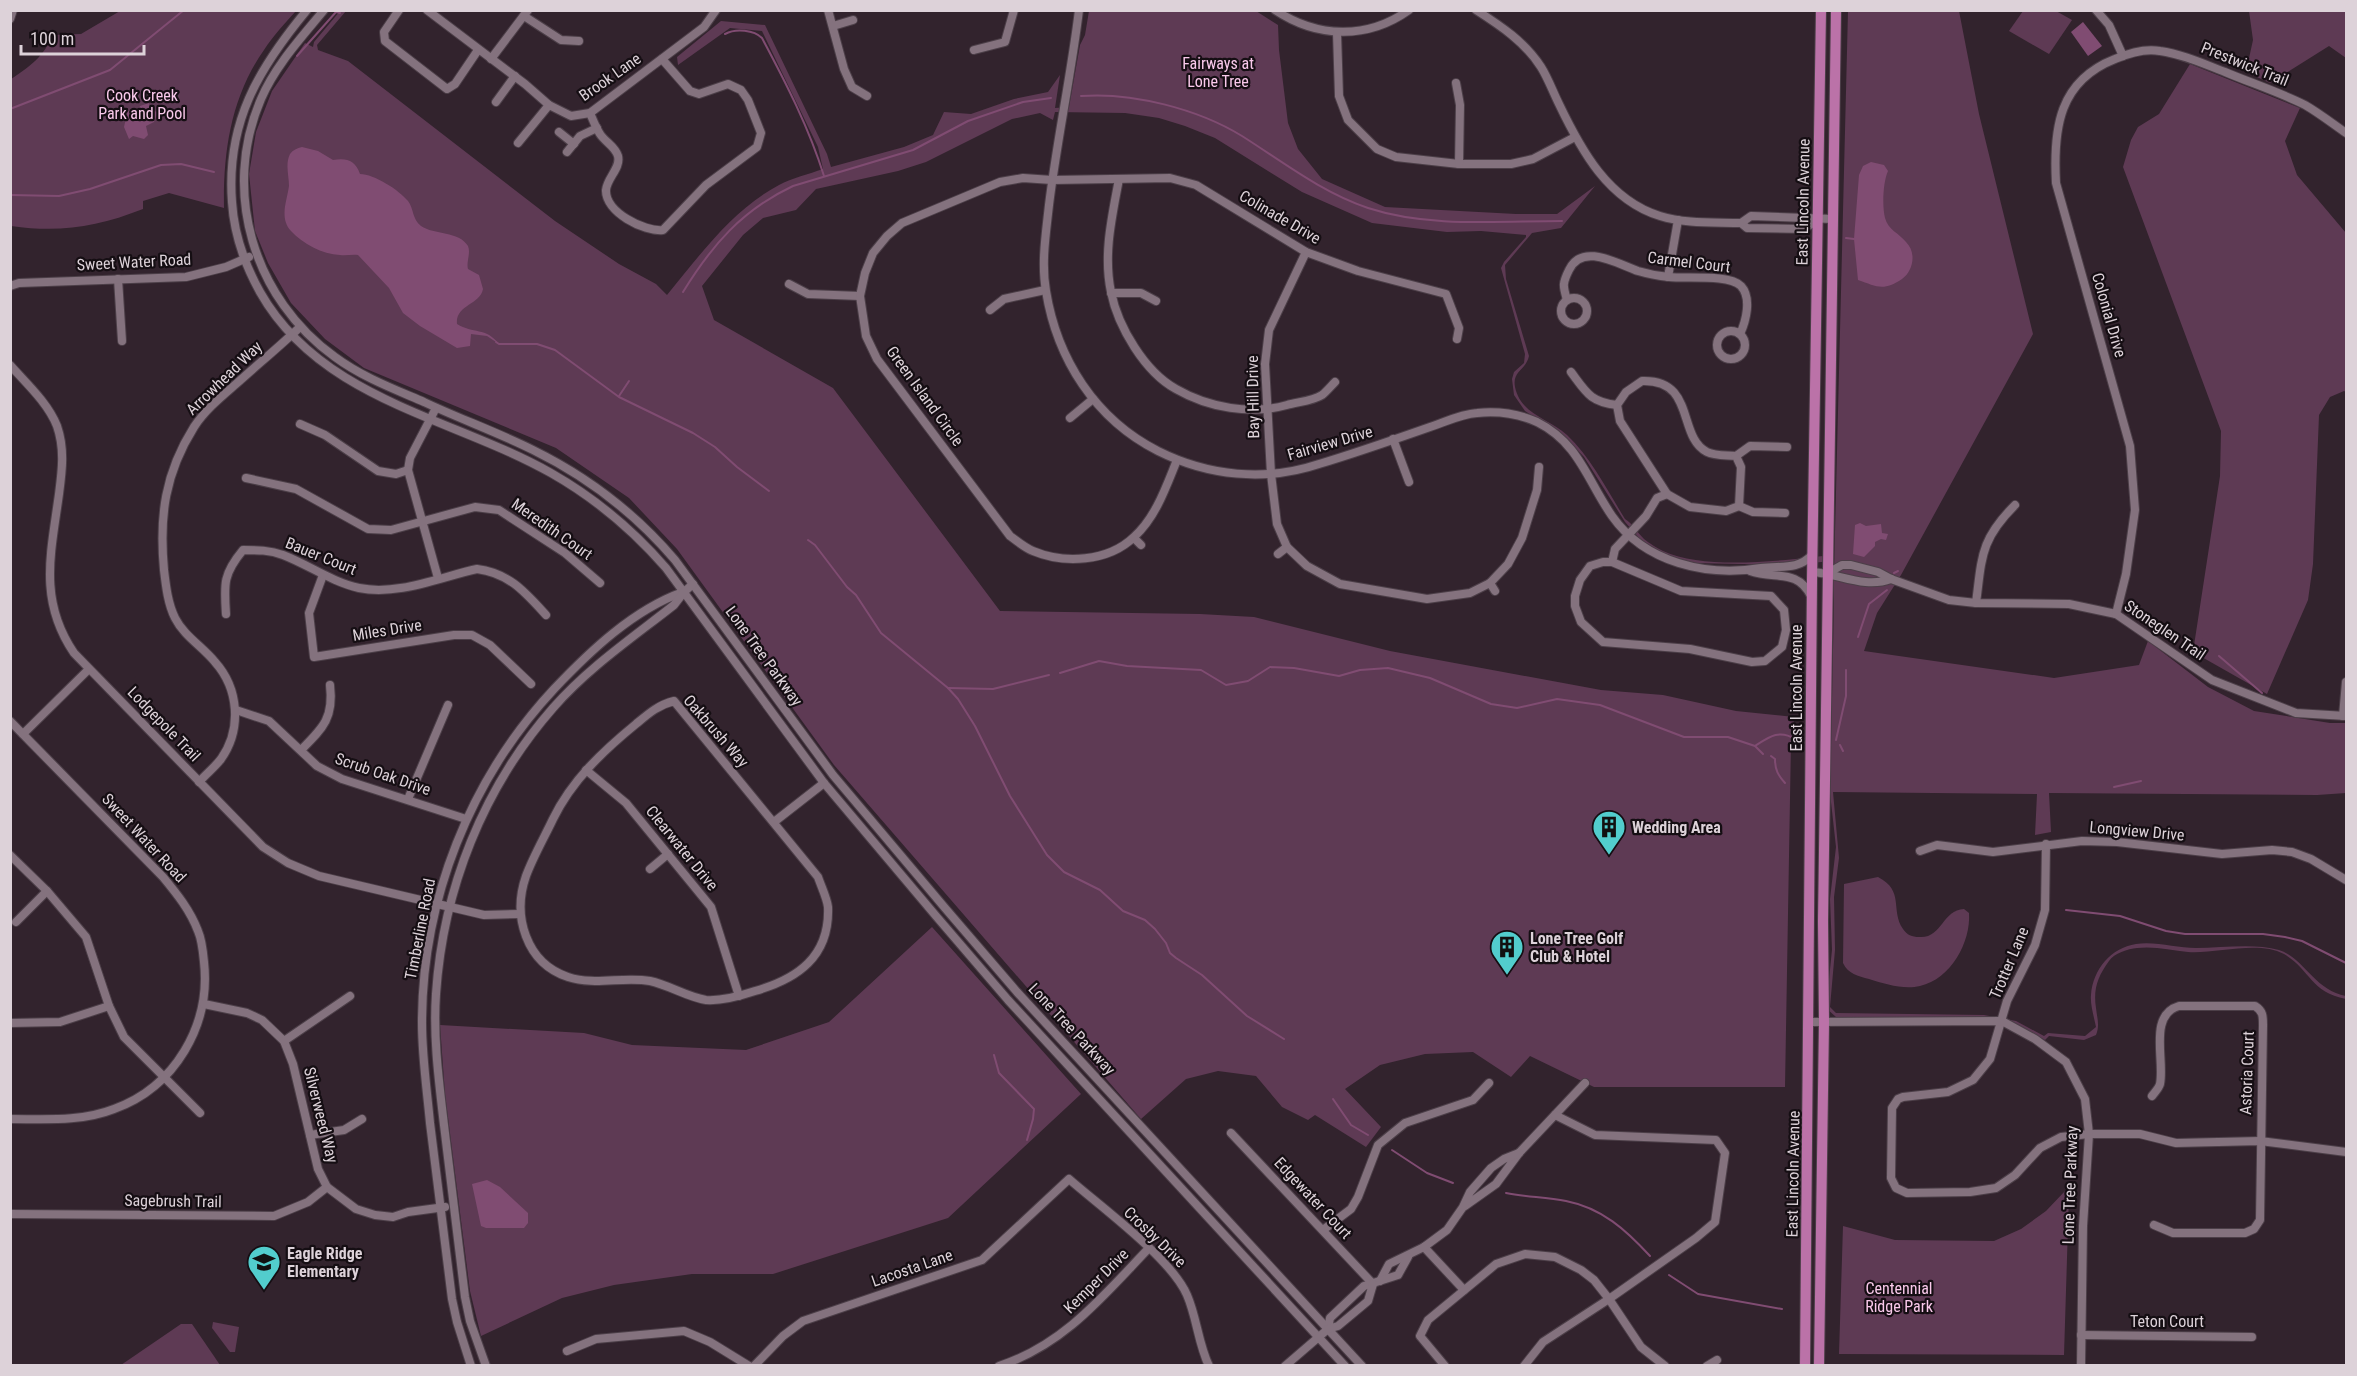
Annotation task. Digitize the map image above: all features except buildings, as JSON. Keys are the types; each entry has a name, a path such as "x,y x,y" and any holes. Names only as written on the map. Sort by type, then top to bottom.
{"main road":[{"name":"East Lincoln Avenue","path":"1805,1365 1812,555 1821,10"},
{"name":"East Lincoln Avenue","path":"1819,1365 1836,10"}],"street":[{"path":"10,19 13,10"},
{"name":"Lone Tree Parkway","path":"308,10 275,51 250,93 234,145 231,193 234,219 244,259 265,300 291,336 308,352 342,377 430,419 525,460 581,491 604,507 647,546 684,592 824,783 1008,1000 1345,1365"},
{"name":"Lone Tree Parkway","path":"324,10 272,78 261,97 246,147 244,192 255,255 275,294 300,327 348,366 436,408 530,448 588,481 611,497 656,537 693,584 832,776 1017,992 1362,1365"},
{"path":"399,10 384,32 385,41 447,89 455,84 478,50"},
{"name":"Brook Lane","path":"427,10 515,76 549,105 571,116 590,113 704,27 716,10"},
{"path":"828,10 844,69 852,87 867,96"},
{"path":"974,50 1005,42 1014,10"},
{"name":"Fairview Drive","path":"1079,10 1052,180 1044,254 1045,290 1060,346 1072,369 1093,399 1112,419 1139,441 1177,460 1205,469 1237,475 1271,474 1314,466 1473,413 1508,412 1535,421 1556,433 1573,449 1613,517 1652,553 1688,566 1714,570 1749,571 1764,567 1792,567 1808,560 1812,555"},
{"path":"1275,10 1293,22 1337,33 1364,30 1393,22 1409,10"},
{"path":"1476,10 1521,42 1542,68 1575,137 1593,167 1626,199 1648,212 1678,220 1741,223 1747,228 1804,229 1817,220 1833,219"},
{"path":"2096,10 2109,25 2123,56"},
{"path":"491,59 526,13 561,40 579,41"},
{"path":"833,26 853,20"},
{"path":"1337,33 1339,96 1348,120 1377,148 1395,157 1459,164 1511,164 1533,159 1575,137"},
{"name":"Prestwick Trail","path":"2123,56 2140,51 2158,50 2189,58 2306,106 2346,133"},
{"name":"Colonial Drive","path":"2116,614 2126,574 2135,510 2130,446 2056,183 2054,148 2058,122 2073,89 2096,66 2123,56"},
{"path":"590,113 600,134 616,150 619,158 608,181 606,193 611,205 631,222 653,231 663,231 706,184 757,147 761,133 748,100 741,90 728,84 699,94 690,91 662,59"},
{"path":"496,102 515,76"},
{"path":"1456,83 1460,105 1459,164"},
{"path":"518,143 549,105"},
{"path":"567,152 580,136 597,128"},
{"path":"559,132 574,144"},
{"name":"Green Island Circle","path":"1052,180 1023,178 1000,182 902,223 873,253 865,273 860,296 866,336 877,359 1010,536 1031,551 1059,559 1084,559 1104,554 1134,538 1157,508 1177,460"},
{"name":"Colinade Drive","path":"1052,180 1170,178 1196,184 1306,252 1358,271 1446,294 1459,328 1457,339"},
{"path":"1119,179 1107,252 1111,293 1132,345 1148,364 1175,389 1215,404 1245,410 1266,411 1321,395 1335,382"},
{"path":"1668,277 1678,220"},
{"name":"Bay Hill Drive","path":"1306,252 1269,330 1265,363 1266,411 1276,524 1287,547 1307,566 1340,584 1427,600 1470,593 1490,583 1508,564 1522,538 1537,490 1539,467"},
{"name":"Sweet Water Road","path":"10,286 19,283 186,277 226,267 255,255"},
{"name":"Carmel Court","path":"1567,300 1563,283 1570,266 1583,256 1607,258 1638,271 1668,277 1729,280 1740,285 1747,296 1746,322 1740,334"},
{"path":"118,279 122,341"},
{"path":"789,284 808,294 860,296"},
{"path":"990,310 1004,299 1045,290"},
{"path":"1111,293 1141,292 1156,301"},
{"name":"Arrowhead Way","path":"199,782 221,759 229,744 236,710 231,688 224,674 216,662 186,633 170,608 161,543 163,514 170,479 176,461 195,425 222,396 300,327"},
{"name":"Lodgepole Trail","path":"10,364 48,409 57,425 63,465 48,569 50,594 54,615 62,635 89,669 263,847 288,863 319,876 436,905 484,915 520,914"},
{"path":"1571,372 1590,397 1617,405"},
{"path":"1785,513 1753,512 1739,506 1726,511 1690,507 1667,494 1643,453 1620,421 1617,405 1626,392 1642,381 1653,381 1665,384 1675,392 1699,446 1709,453 1736,456 1750,446 1787,447"},
{"path":"1070,418 1093,399"},
{"path":"436,408 411,458 408,470 438,578"},
{"path":"300,424 325,435 378,471 396,474 408,470"},
{"path":"1394,440 1409,482"},
{"path":"1736,456 1741,466 1739,506"},
{"name":"Meredith Court","path":"246,478 296,489 368,529 391,530 475,507 499,510 565,553 600,583"},
{"path":"1612,562 1615,549 1646,516 1657,498 1667,494"},
{"path":"1976,603 1983,552 1996,524 2015,505"},
{"path":"1134,538 1141,545"},
{"path":"1278,554 1287,547"},
{"name":"Bauer Court","path":"226,614 224,588 230,565 243,550 265,550 284,555 323,575 360,588 393,590 477,569 498,573 523,590 546,615"},
{"path":"1603,561 1612,562 1682,591 1771,596 1784,610 1786,630 1782,647 1765,661 1752,662 1690,649 1603,642 1581,622 1575,606 1575,596 1580,580 1590,566 1603,561"},
{"name":"Stoneglen Trail","path":"1828,573 1842,565 1851,565 1878,572 1949,600 1976,603 2069,604 2116,614 2212,680 2296,713 2345,716"},
{"name":"Fairview Drive","path":"1749,571 1763,576 1795,578 1803,582 1812,597"},
{"name":"Stoneglen Trail","path":"1812,572 1828,573 1872,584 1891,579"},
{"name":"Miles Drive","path":"323,575 309,613 314,657 454,635 472,635 490,645 531,684"},
{"path":"1490,583 1495,591"},
{"name":"Timberline Road","path":"486,1365 470,1321 465,1297 438,1070 435,1024 440,961 457,880 478,823 518,752 552,708 577,683 640,629 674,605 693,584"},
{"name":"Timberline Road","path":"471,1365 457,1322 440,1207 424,1062 422,1025 426,959 436,905 453,850 466,819 493,769 525,721 579,662 601,643 663,600 684,592"},
{"path":"23,734 89,669"},
{"path":"2345,716 2346,682"},
{"path":"301,750 322,729 332,704 330,685"},
{"name":"Oakbrush Way","path":"520,914 525,878 558,810 586,770 603,751 661,704 674,700 774,822"},
{"path":"408,799 448,705"},
{"name":"Scrub Oak Drive","path":"236,710 269,721 317,766 342,779 466,819"},
{"name":"Sweet Water Road","path":"10,721 163,878 183,902 198,932 203,949 206,982 204,1004 198,1027 190,1042 164,1078 141,1096 113,1110 66,1119 10,1119"},
{"name":"Clearwater Drive","path":"586,770 626,803 711,908 739,996"},
{"path":"520,914 523,931 533,952 549,967 568,977 591,981 649,981 706,1000 739,996 776,985 800,972 817,954 826,927 828,905 818,877 774,822 824,783"},
{"name":"Longview Drive","path":"1920,851 1937,845 1993,852 2046,844 2082,842 2117,842 2222,854 2272,850 2292,852 2311,859 2346,880"},
{"name":"Trotter Lane","path":"2046,844 2045,910 2035,945 2007,1001 1990,1059 1973,1080 1948,1092 1903,1097 1894,1102 1891,1178 1896,1188 1907,1193 1970,1192 1996,1188 2014,1175 2040,1148 2061,1137 2089,1134"},
{"path":"650,869 668,854"},
{"path":"10,855 47,891 86,938 109,1006 124,1037 200,1113"},
{"path":"16,922 47,891"},
{"path":"284,1041 350,996"},
{"name":"Silverweed Way","path":"204,1004 247,1013 262,1020 284,1041 293,1064 318,1169 327,1187 356,1209 375,1215 393,1217 408,1212 453,1206"},
{"path":"10,1023 60,1022 109,1006"},
{"name":"Astoria Court","path":"2152,1096 2160,1086 2162,1020 2169,1010 2179,1006 2255,1006 2263,1015 2260,1141"},
{"name":"Lone Tree Parkway","path":"1809,1022 2002,1021 2035,1039 2066,1062 2085,1099 2089,1134 2083,1226 2081,1365"},
{"path":"1323,1230 1351,1209 1378,1145 1406,1123 1473,1100 1489,1083"},
{"path":"1464,1207 1496,1184 1520,1153 1585,1083"},
{"path":"1524,1365 1542,1342 1609,1299 1715,1222 1725,1153 1716,1140 1595,1136 1555,1115"},
{"path":"310,1135 344,1130 362,1119"},
{"name":"Edgewater Court","path":"1231,1133 1377,1283"},
{"path":"2089,1134 2140,1134 2176,1143 2260,1141 2346,1152"},
{"path":"2154,1225 2173,1233 2245,1233 2254,1229 2260,1220 2260,1141"},
{"path":"1285,1365 1328,1329 1338,1326 1368,1301 1389,1264 1397,1259 1408,1257 1447,1230 1481,1178 1504,1159 1520,1153"},
{"name":"Crosby Drive","path":"1069,1179 1149,1248 1173,1272 1187,1295 1202,1351 1209,1365"},
{"name":"Lacosta Lane","path":"754,1365 783,1336 803,1321 982,1260 1069,1179"},
{"name":"Sagebrush Trail","path":"10,1214 274,1216 308,1202 327,1187"},
{"path":"1424,1247 1464,1290"},
{"name":"Kemper Drive","path":"999,1365 1019,1359 1045,1345 1077,1322 1149,1248"},
{"path":"1445,1365 1420,1336 1428,1320 1496,1263 1525,1254 1555,1257 1581,1270 1594,1280 1641,1347 1665,1365"},
{"path":"1328,1329 1330,1318 1364,1286 1398,1275 1408,1257"},
{"path":"567,1351 596,1339 684,1331 710,1342 749,1365"},
{"name":"Teton Court","path":"2081,1335 2252,1337"},
{"path":"1707,1365 1717,1360"}],"green space":[{"name":"Cook Creek Park and Pool","path":"120,11 296,11 264,50 253,68 237,106 231,126 225,166 224,208 169,193 143,201 143,209 94,224 46,229 11,226 11,79 41,55 52,35 81,34"},
{"name":"Fairways at Lone Tree","path":"340,11 346,11 317,45 318,50 348,61 555,221 619,264 656,284 667,295 718,234 746,207 779,185 823,169 818,147 762,31 730,28 678,65 677,57 721,21 765,25 827,154 831,167 904,147 933,135 944,112 971,114 1014,99 1048,92 1060,75 1055,108 1069,107 1080,45 1085,35 1089,11 1256,11 1278,25 1288,123 1298,149 1322,179 1385,207 1516,214 1557,214 1595,186 1561,228 1532,233 1505,265 1506,279 1529,356 1516,377 1515,387 1518,396 1529,410 1560,429 1576,444 1599,475 1625,519 1644,539 1663,551 1701,561 1723,562 1770,561 1833,555 1834,572 1848,11 1959,11 1979,114 2033,334 1901,575 1877,613 1864,651 2054,678 2139,665 2148,641 2208,687 2254,711 2330,723 2346,723 2346,793 2317,795 2049,793 2051,832 2035,835 2037,794 1833,792 1839,858 1834,897 1835,950 1830,1007 1836,1013 1984,1015 2016,1021 2044,1036 2048,1033 2085,1036 2096,1027 2091,995 2095,977 2100,968 2111,955 2119,950 2143,943 2196,948 2238,946 2279,950 2296,960 2317,981 2335,993 2346,996 2346,999 2334,996 2317,986 2293,960 2274,950 2250,948 2188,952 2143,948 2130,949 2118,954 2111,958 2105,967 2096,989 2098,1025 2096,1035 2084,1040 2049,1036 2045,1040 2014,1023 1988,1018 1836,1017 1826,1008 1832,950 1830,899 1836,847 1830,793 1834,602 1832,561 1790,565 1691,563 1668,557 1640,539 1625,522 1584,457 1565,437 1525,411 1514,395 1512,379 1514,372 1524,363 1525,354 1501,268 1526,235 1481,231 1447,232 1372,223 1302,192 1215,138 1185,126 1159,118 1125,113 1055,112 1053,120 1040,113 1012,119 926,162 898,171 816,189 796,210 763,218 743,235 702,286 714,320 833,388 1000,611 1254,617 1390,651 1601,690 1663,695 1736,711 1794,717 1791,741 1785,1087 1594,1087 1530,1056 1511,1077 1473,1052 1425,1054 1380,1065 1345,1089 1381,1127 1366,1147 1315,1115 1308,1120 1282,1107 1256,1076 1218,1071 1186,1079 1141,1119 834,765 677,549 629,498 556,448 364,368 325,339 291,303 268,263 255,231 249,174 256,132 272,91 305,43 313,47 314,42"},
{"path":"2023,11 2056,11 2072,20 2049,54 2009,31"},
{"path":"2249,11 2346,11 2346,58 2329,46 2270,83 2246,72 2253,40"},
{"path":"2190,64 2300,108 2285,141 2297,175 2346,233 2346,392 2330,397 2319,415 2313,564 2308,600 2267,694 2193,652 2220,476 2221,431 2123,167 2131,140 2138,127 2159,114"},
{"path":"1878,877 1891,888 1899,922 1910,935 1916,937 1933,934 1951,914 1964,909 1969,913 1967,936 1957,958 1941,976 1931,982 1914,987 1901,987 1861,977 1848,970 1843,963 1844,884"},
{"path":"932,927 1081,1094 948,1218 773,1274 692,1274 614,1285 562,1298 481,1336 470,1291 445,1094 440,1025 584,1033 632,1045 746,1050 829,1022"},
{"name":"Centennial Ridge Park","path":"2065,1191 2069,1194 2064,1355 1839,1354 1843,1226 1895,1240 1994,1241 2021,1229 2046,1211"},
{"path":"213,1322 239,1327 235,1352 230,1352 212,1328"},
{"path":"181,1324 192,1324 220,1365 121,1365"}],"shaded area":[{"path":"2083,22 2102,46 2088,56 2071,32"},
{"path":"149,103 151,115 154,111 158,112 154,122 146,126 148,135 144,139 133,136 129,139 124,127 128,109 135,114 138,121 141,119 137,113 140,106"},
{"path":"302,147 318,151 333,160 350,161 360,174 379,180 404,197 421,226 453,235 464,241 469,249 468,269 479,275 483,289 477,299 460,313 457,324 489,335 499,344 487,336 471,334 470,346 457,348 403,313 389,288 358,255 333,254 320,250 307,244 291,231 285,221 289,186 288,162 291,153"},
{"path":"1871,162 1884,165 1888,171 1883,207 1885,218 1889,226 1912,251 1911,267 1906,276 1884,287 1858,280 1854,239 1859,175 1863,166"},
{"path":"1860,523 1866,526 1881,524 1882,533 1888,534 1886,540 1881,539 1875,542 1875,546 1864,557 1853,554 1855,525"},
{"path":"487,1180 500,1187 528,1213 528,1223 524,1228 481,1226 472,1184"}],"waterway":[{"path":"10,109 110,70 184,10"},
{"path":"297,56 336,12 340,13"},
{"path":"725,34 745,31 762,38 804,123 824,176"},
{"path":"1081,96 1121,97 1185,110 1225,126 1334,194 1368,208 1391,214 1464,222 1562,221"},
{"path":"683,292 705,259 730,230 758,206 793,186 913,150 968,121 1023,102 1051,98"},
{"path":"10,195 59,196 90,189 161,165 181,164 214,172"},
{"path":"1846,238 1854,239"},
{"path":"496,342 499,344 537,344 555,350 619,397 693,433 715,447 769,491"},
{"path":"619,396 629,381"},
{"path":"808,540 815,545 847,587 856,595 881,633 948,688 958,699 975,726 1010,796 1047,855 1064,872 1100,890 1123,911 1145,920 1166,943 1170,953 1202,975 1247,1016 1284,1039"},
{"path":"1894,573 1898,571"},
{"path":"1858,637 1869,604 1887,590"},
{"path":"2219,656 2262,693"},
{"path":"1060,673 1099,661 1127,666 1201,670 1226,685 1248,681 1270,667 1294,668 1339,676 1360,670 1388,668 1430,678 1491,704 1517,708 1557,699 1600,705 1684,737 1728,737 1755,746 1763,754"},
{"path":"1836,740 1846,696 1846,670"},
{"path":"948,688 993,689 1049,675"},
{"path":"1755,746 1779,734 1795,739"},
{"path":"1840,745 1843,751"},
{"path":"1771,756 1775,759 1777,772 1785,783"},
{"path":"2114,787 2141,781"},
{"path":"2066,910 2120,916 2166,931 2185,934 2263,934 2285,937 2302,941 2346,963"},
{"path":"994,1055 999,1073 1034,1109 1027,1140"},
{"path":"1333,1099 1351,1125 1368,1135"},
{"path":"1392,1150 1427,1173 1453,1183"},
{"path":"1506,1193 1566,1201 1591,1209 1612,1221 1650,1256"},
{"path":"1669,1275 1698,1294 1782,1309"}],"place":[{"name":"Wedding Area","path":"1609,856"},
{"name":"Lone Tree Golf Club & Hotel","path":"1507,976"},
{"name":"Eagle Ridge Elementary","path":"264,1291"}]}
